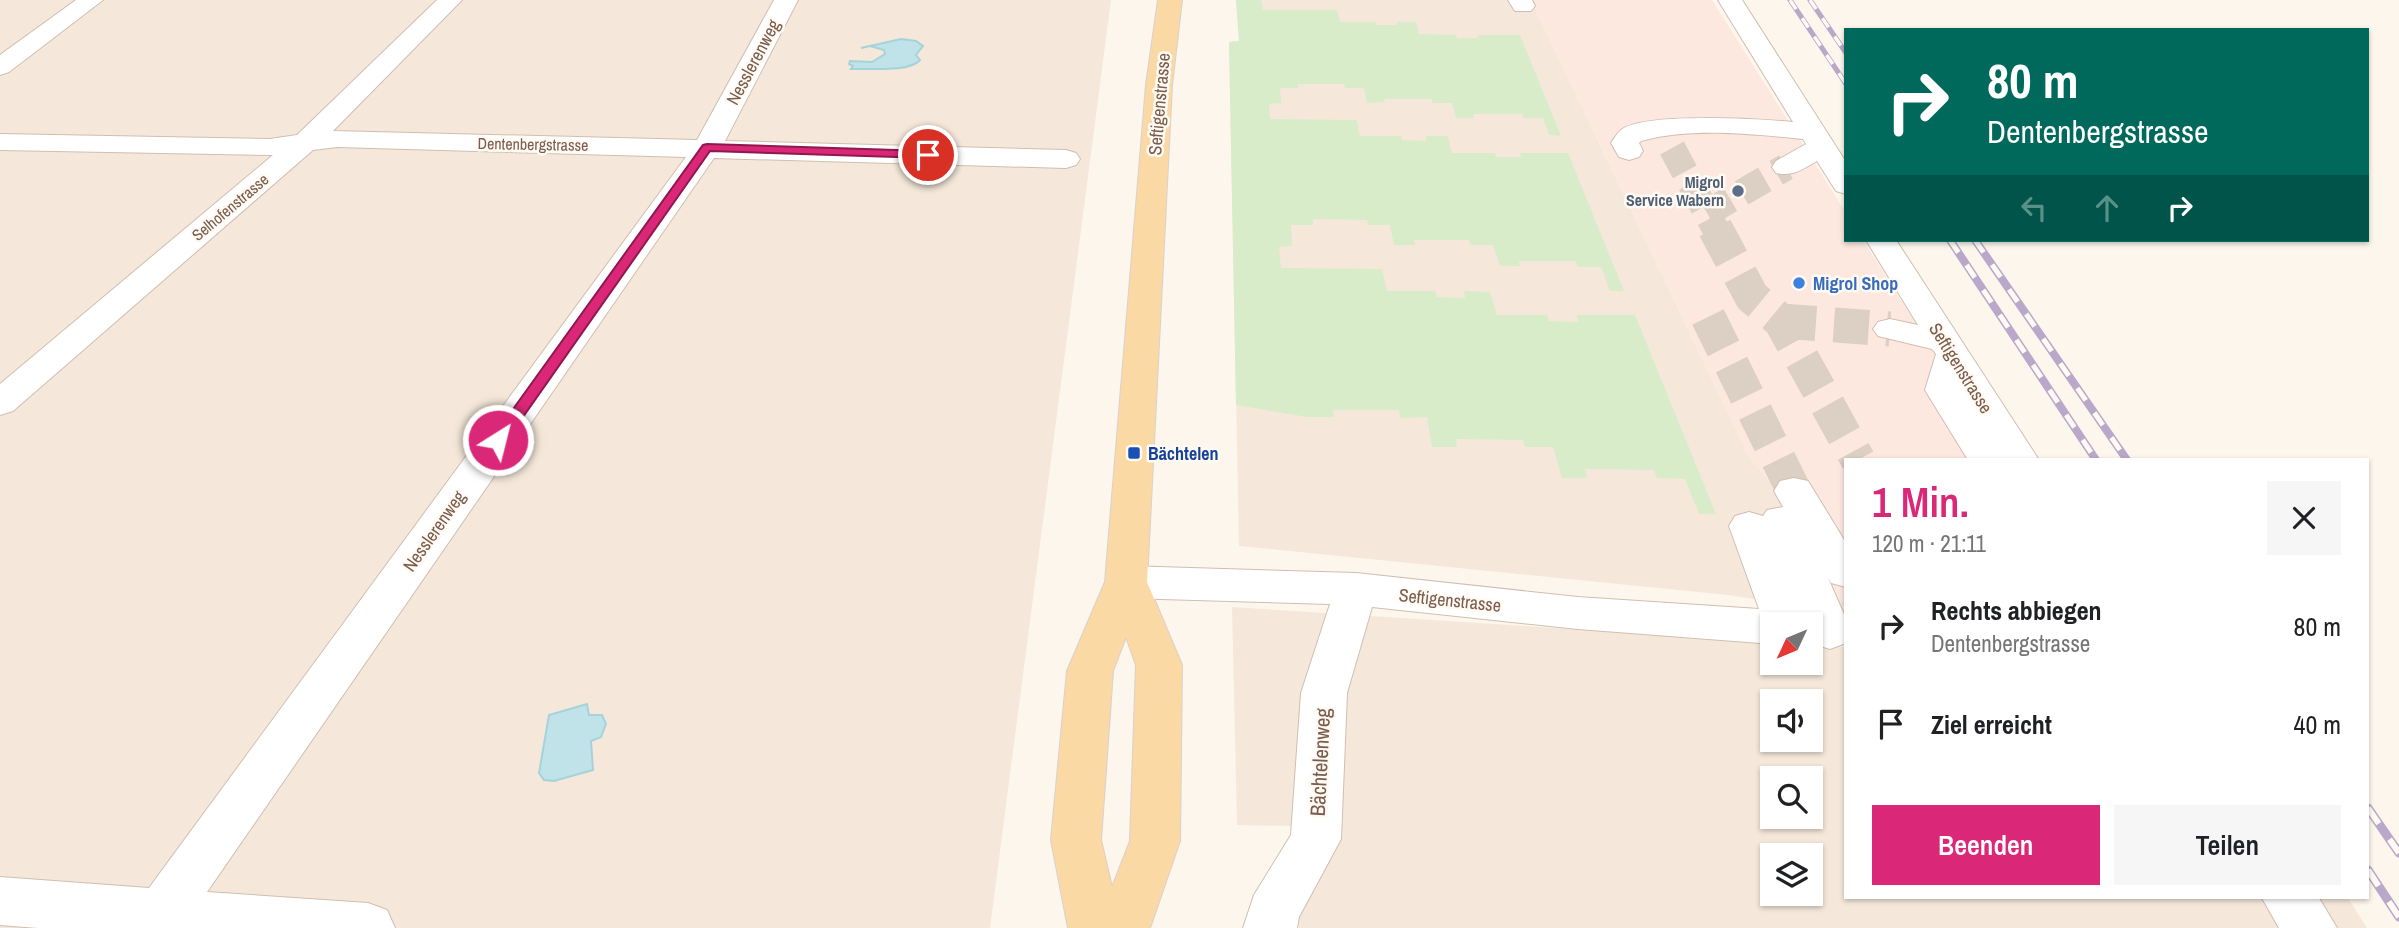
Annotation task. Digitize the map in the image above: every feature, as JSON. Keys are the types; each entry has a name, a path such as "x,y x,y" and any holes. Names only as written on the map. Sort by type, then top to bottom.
{"main road":[{"name":"Seftigenstrasse","path":"1095,928 1076,840 1090,671 1126,582 1158,85 1169,1"},
{"name":"Seftigenstrasse","path":"1123,928 1155,841 1159,665 1126,582"}],"street":[{"path":"0,67 91,0"},
{"name":"Selhofenstrasse","path":"0,403 306,142 450,0"},
{"name":"Nesslerenweg","path":"162,913 707,148 786,0"},
{"path":"1730,0 1844,182"},
{"path":"1629,151 1625,143 1631,135 1666,138 1775,128 1817,139"},
{"name":"Dentenbergstrasse","path":"0,142 270,147 337,139 1066,159"},
{"path":"1786,167 1817,139"},
{"name":"Seftigenstrasse","path":"1882,242 2019,458"},
{"path":"1890,329 1949,348 1943,390 1986,458"},
{"path":"1775,512 1833,556 1844,570"},
{"path":"1775,512 1785,612"},
{"path":"1775,512 1829,631"},
{"name":"Seftigenstrasse","path":"1126,582 1356,589 1578,613 1760,626"},
{"name":"Bächtelenweg","path":"1270,928 1273,912 1316,839 1324,693 1356,589"},
{"path":"2289,899 2310,928"},
{"path":"0,901 368,928"}],"shaded area":[{"path":"0,0 1111,0 990,928 0,928"},
{"path":"1236,0 1531,0 1750,459 1786,500 1831,591 1844,602 1844,613 1728,595 1239,546 1229,42 1239,41"},
{"path":"1531,0 1712,0 1844,210 1844,242 1864,242 2001,458 1844,458 1844,602 1831,591 1786,500 1750,459"},
{"path":"1232,607 1760,641 1760,676 1824,676 1824,646 1844,647 1844,899 2349,899 2367,928 1299,928 1293,826 1237,825"}],"green space":[{"path":"1236,0 1261,0 1263,10 1337,10 1340,22 1397,25 1397,22 1416,22 1419,34 1456,35 1457,38 1520,35 1561,136 1549,135 1543,118 1524,118 1522,114 1473,114 1474,118 1456,118 1452,103 1433,103 1431,99 1384,99 1385,102 1367,103 1364,88 1345,88 1344,84 1298,84 1298,88 1280,88 1281,103 1269,104 1270,119 1357,120 1360,136 1401,136 1402,140 1426,141 1426,136 1448,136 1452,153 1495,153 1496,157 1521,157 1520,153 1568,153 1624,291 1610,291 1601,267 1578,267 1576,261 1519,261 1520,266 1500,266 1493,245 1471,245 1469,240 1414,240 1415,245 1394,245 1390,225 1368,225 1367,220 1313,219 1313,225 1291,225 1292,246 1279,247 1281,268 1382,269 1387,291 1435,291 1437,297 1465,298 1464,291 1490,292 1497,315 1547,315 1549,321 1578,322 1577,315 1635,315 1716,514 1699,514 1685,479 1657,478 1654,470 1585,469 1587,478 1562,478 1553,447 1525,447 1523,440 1456,439 1457,447 1432,447 1427,417 1400,418 1399,410 1333,410 1334,417 1307,417 1236,405 1229,42 1239,41"}],"water":[{"path":"901,39 916,41 923,46 916,55 920,60 915,64 888,69 851,69 853,66 849,64 850,61 872,62 885,54 884,50 870,46 861,48"},
{"path":"587,704 589,715 602,715 606,724 601,737 591,741 593,770 554,781 544,780 539,773 549,715"}],"tunnel":[{"path":"1672,148 1716,230"},
{"path":"1707,213 1786,167"},
{"path":"1715,228 1752,297 1781,321"},
{"path":"1708,317 1794,491"},
{"path":"1781,321 1890,329"},
{"path":"1781,321 1857,458"}],"railway":[{"path":"1790,0 1844,81"},
{"path":"1810,0 1844,50"},
{"path":"1951,242 2095,458"},
{"path":"1976,242 2126,458"},
{"path":"2369,809 2399,853"},
{"path":"2369,872 2399,917"}],"place":[{"name":"Migrol Service Wabern","path":"1738,191"},
{"name":"Migrol Shop","path":"1799,283"},
{"name":"Bächtelen","path":"1134,453"}],"route":[{"path":"498,440 707,148 928,155"}]}
